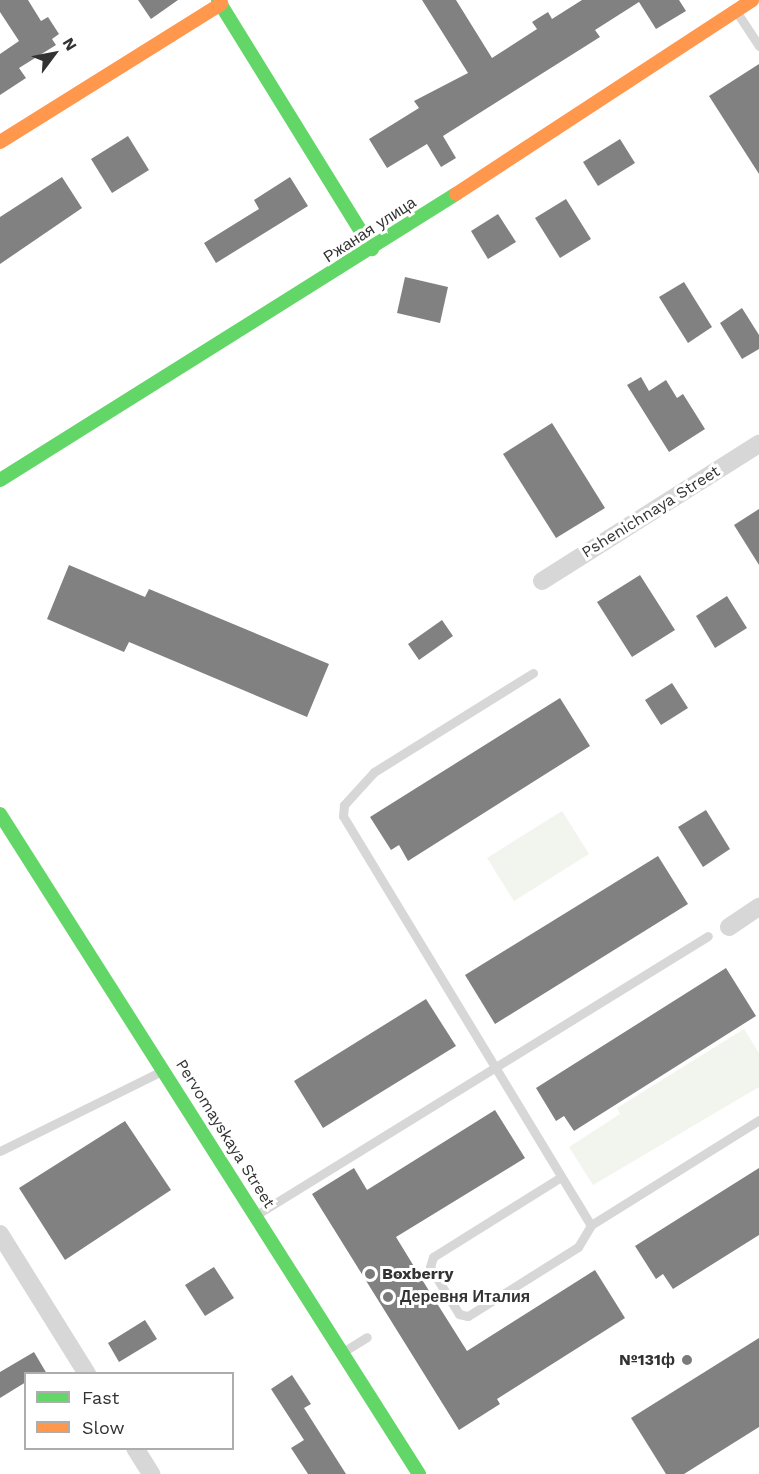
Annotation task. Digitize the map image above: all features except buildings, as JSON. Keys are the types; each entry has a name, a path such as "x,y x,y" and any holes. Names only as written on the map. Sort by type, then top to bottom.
{"street":[{"name":"Ржаная улица","path":"0,480 372,249 752,0"},
{"path":"0,142 219,2 372,249"},
{"name":"Pshenichnaya Street","path":"542,580 759,444"},
{"name":"Pervomayskaya Street","path":"0,814 419,1474"},
{"path":"729,927 759,907"},
{"path":"0,1234 86,1372"},
{"path":"136,1450 151,1474"}],"lane":[{"path":"736,10 759,46"},
{"path":"533,673 374,772 344,805 343,816 591,1225"},
{"path":"256,1215 708,936"},
{"path":"0,1151 164,1070"},
{"path":"561,1177 433,1257 430,1267 459,1314 468,1316 578,1247 591,1225 759,1120"},
{"path":"342,1352 367,1337"}],"shaded area":[{"path":"562,811 589,854 514,901 487,858"},
{"path":"744,1029 759,1053 759,1087 593,1185 569,1147 620,1114 617,1108"}],"traffic: fast":[{"path":"218,0 372,249"},
{"path":"0,480 456,194"},
{"path":"0,814 419,1474"}],"traffic: slow":[{"path":"456,194 752,0"},
{"path":"0,142 221,4"}],"place":[{"name":"Boxberry","path":"370,1274"},
{"name":"Деревня Италия","path":"388,1297"},
{"name":"№131ф","path":"687,1360"}]}
